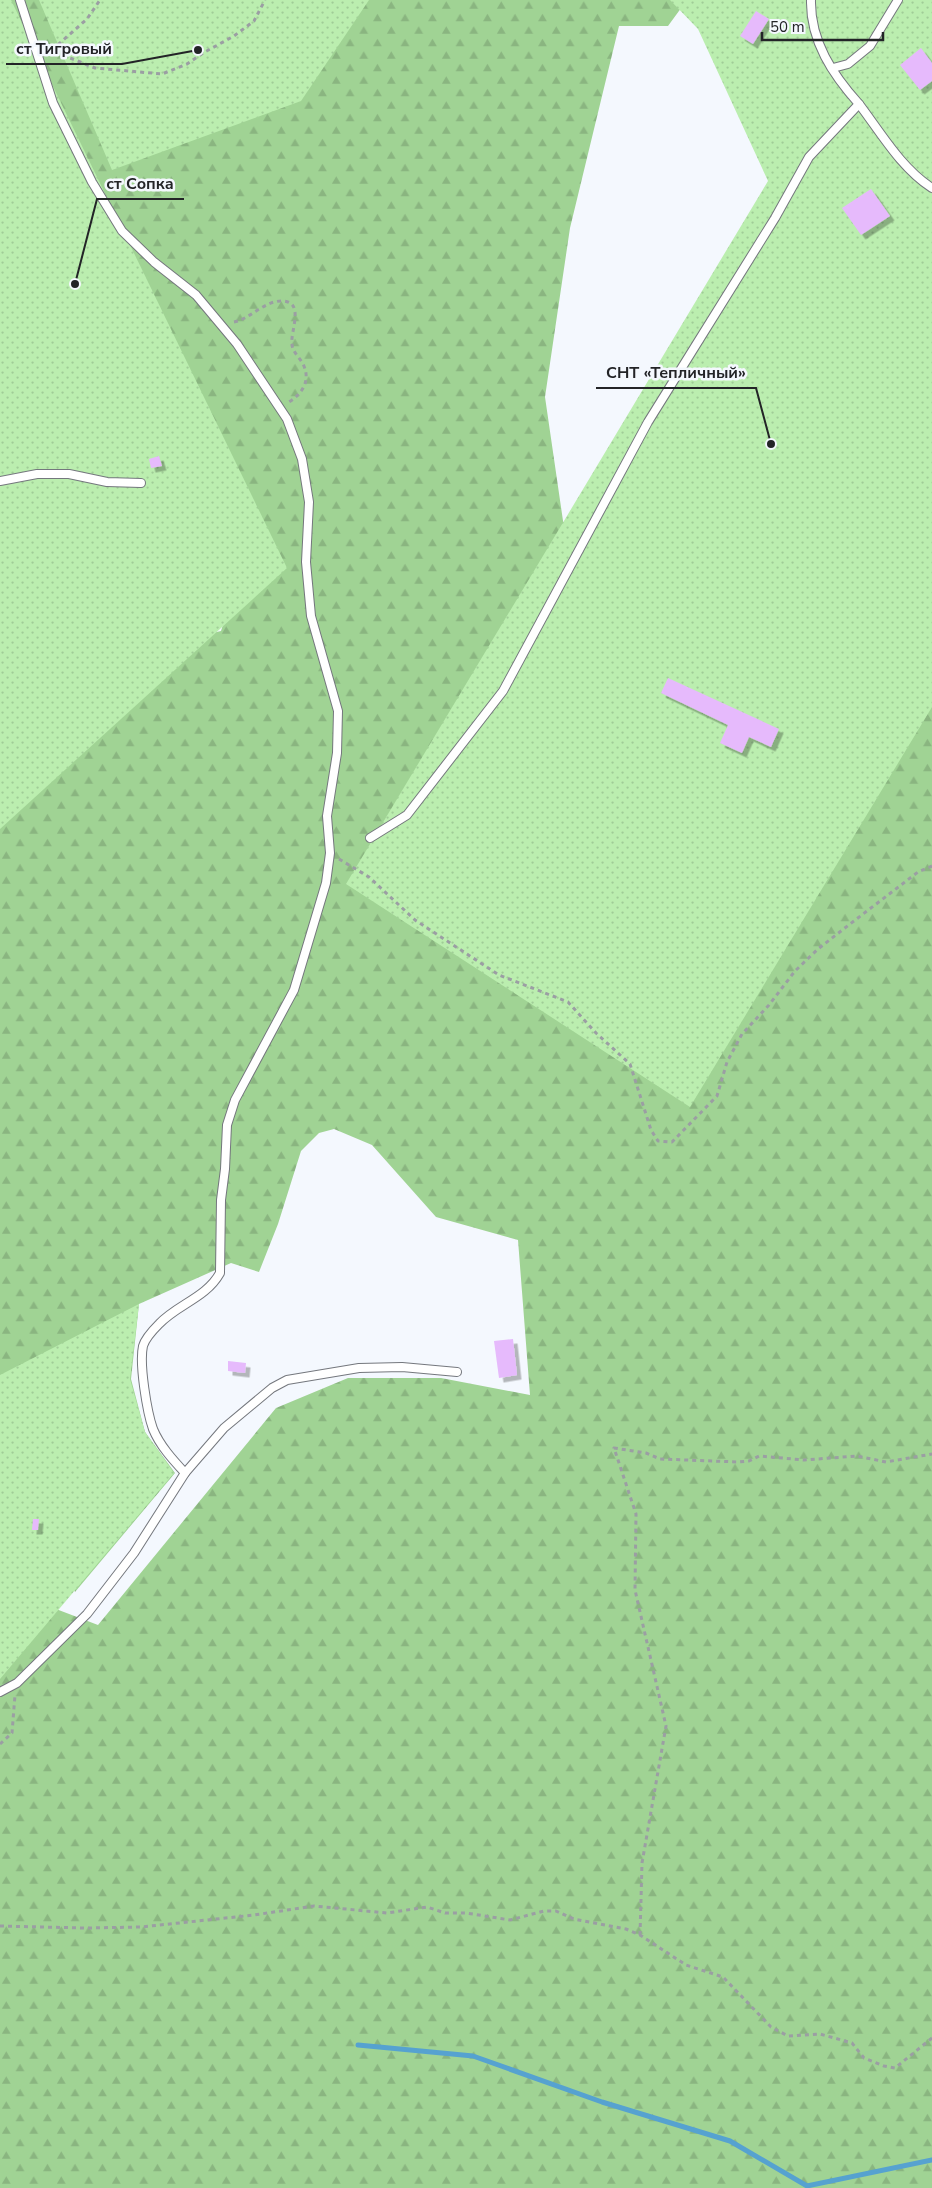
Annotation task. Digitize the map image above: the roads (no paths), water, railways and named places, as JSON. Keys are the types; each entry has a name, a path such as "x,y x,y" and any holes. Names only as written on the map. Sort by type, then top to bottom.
{"lane":[{"path":"20,0 36,44 53,103 65,131 92,182 122,231 154,262 196,295 237,344 282,410 302,460 309,502 306,562 311,616 338,711 337,753 327,816 330,853 326,883 294,990 236,1100 227,1125 225,1169 221,1200 222,1256 220,1273 215,1283 160,1323 143,1344 143,1374 154,1430 167,1452 185,1473"},
{"path":"811,0 814,32 822,54 903,162 922,182 932,188"},
{"path":"833,68 848,64 870,46 898,0"},
{"path":"370,838 407,814 503,691 648,422 770,226 809,157 859,104"},
{"path":"0,480 37,474 69,474 107,482 141,483"},
{"path":"0,1692 17,1683 87,1614 134,1553 185,1473 224,1428 272,1388 287,1380 359,1368 402,1367 458,1372"}],"waterway":[{"path":"358,2045 473,2056 602,2102 730,2141 807,2186 932,2160"}],"place":[{"name":"ст Тигровый","path":"198,50"},
{"name":"ст Сопка","path":"75,284"},
{"name":"СНТ «Тепличный»","path":"771,444"}]}
